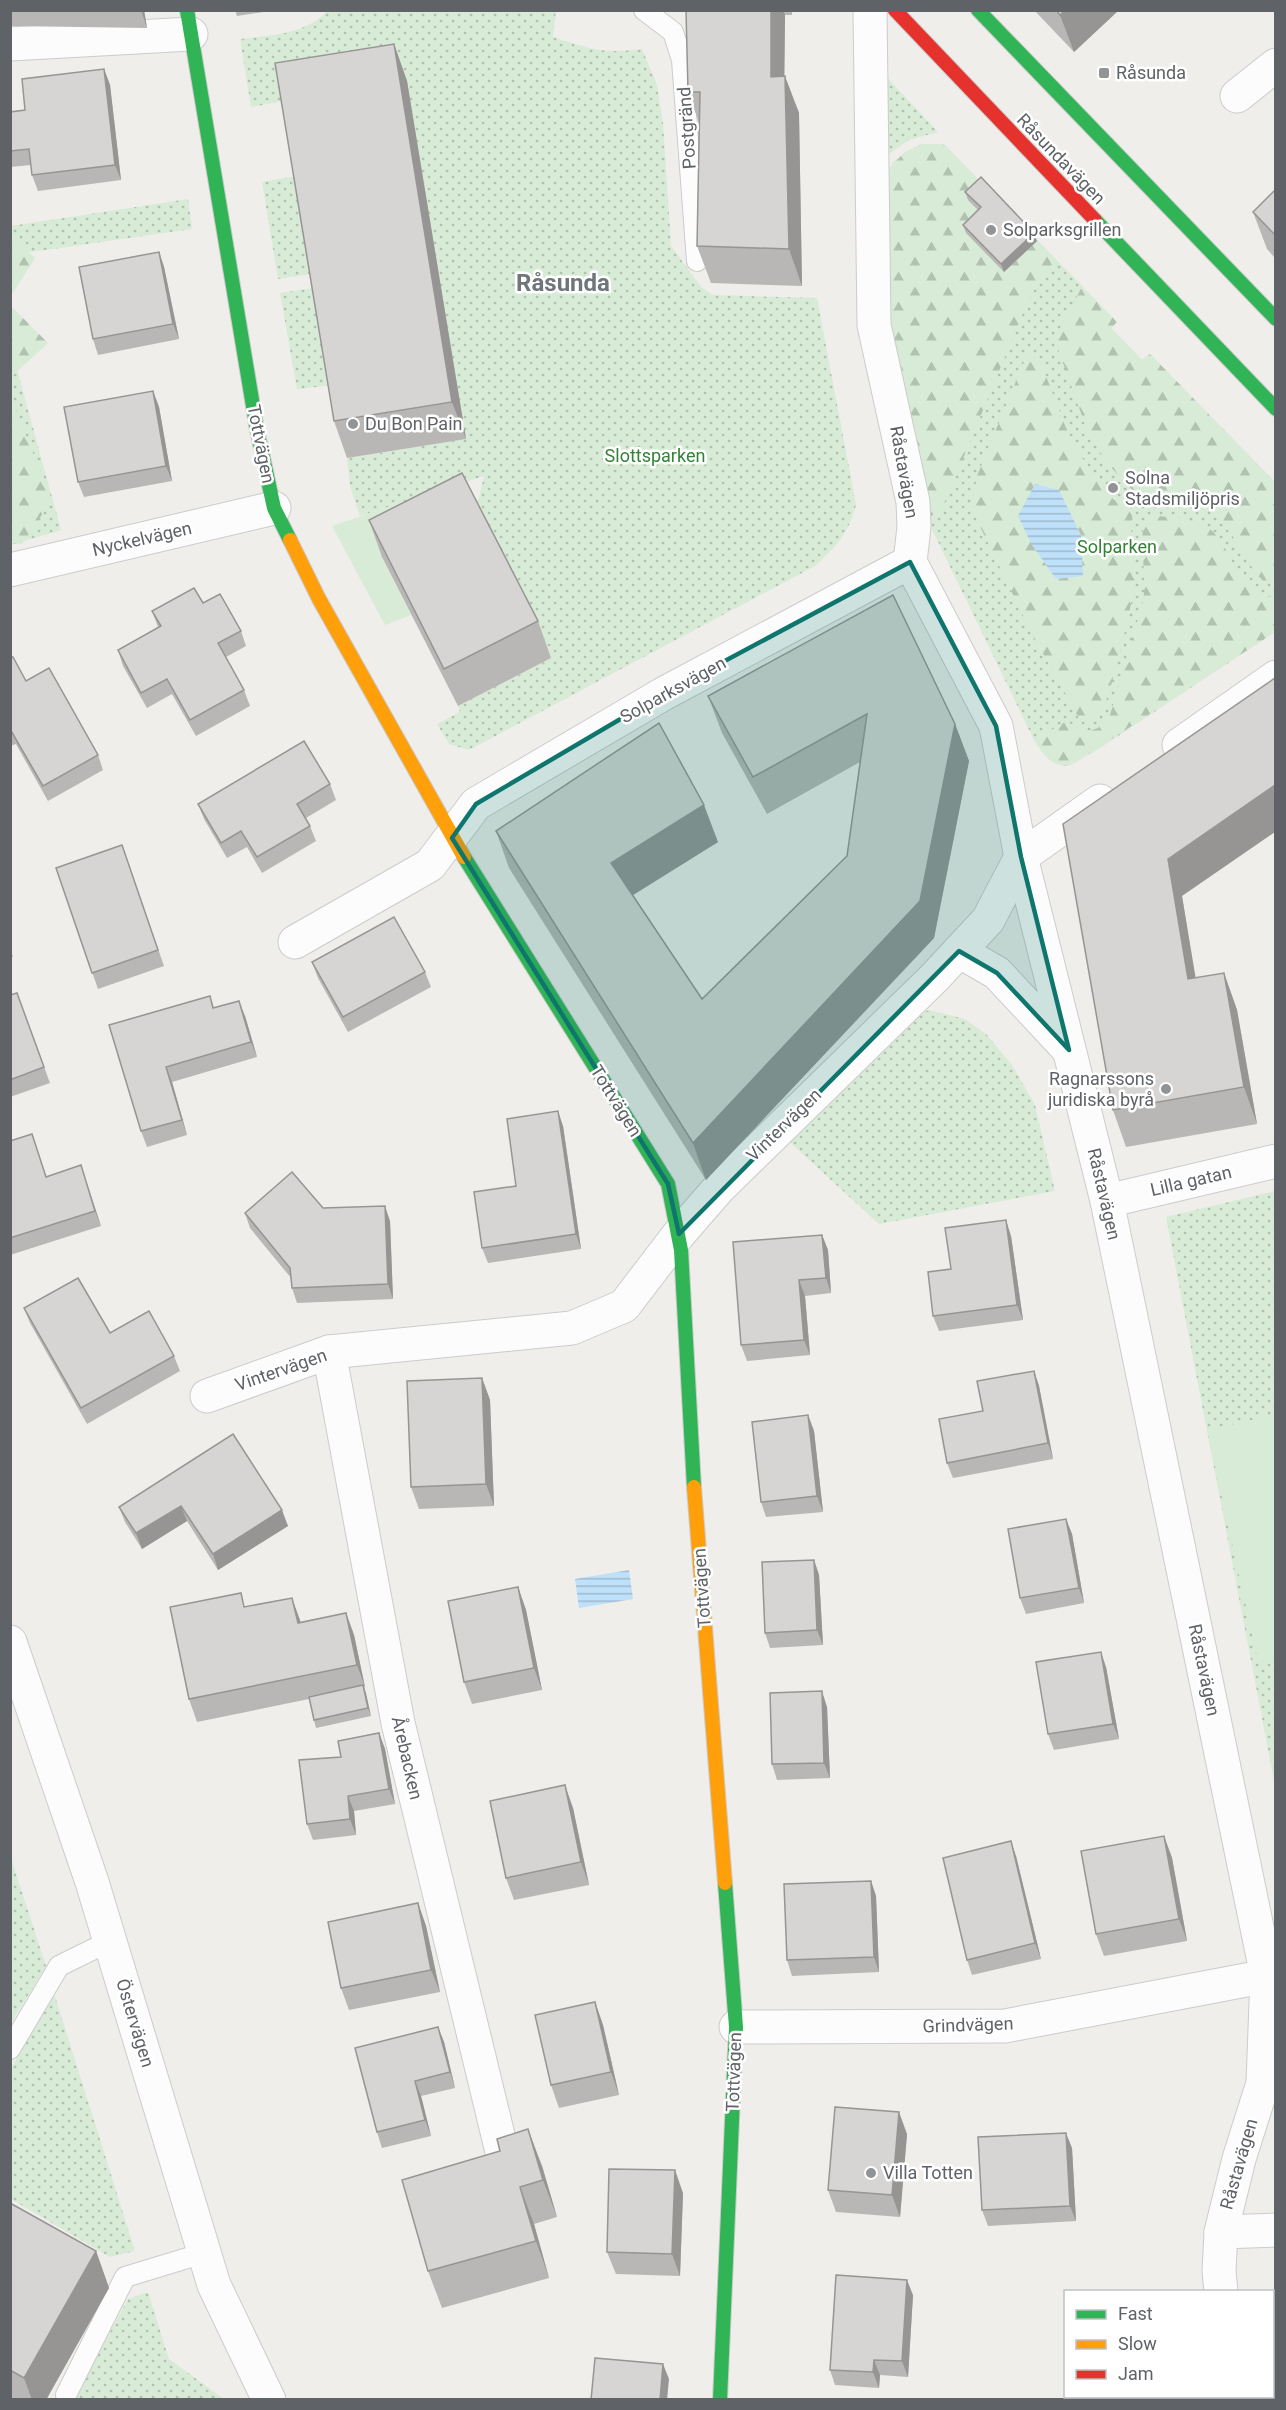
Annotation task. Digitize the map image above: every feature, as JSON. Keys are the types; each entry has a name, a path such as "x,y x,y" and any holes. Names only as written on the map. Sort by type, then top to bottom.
{"street":[{"name":"Råstavägen","path":"870,10 874,325 913,502 914,526 910,562 996,726 1021,857 1107,1201 1267,1976 1263,2083 1239,2159 1221,2232 1219,2271 1221,2290"},
{"name":"Råsundavägen","path":"895,10 1275,409"},
{"path":"978,10 1275,319"},
{"path":"10,44 189,22"},
{"name":"Tottvägen","path":"189,22 255,418 274,508 319,599 452,838 668,1184 679,1234 695,1506 736,2027 720,2400"},
{"path":"1237,96 1275,65"},
{"name":"Nyckelvägen","path":"10,570 274,508"},
{"name":"Solparksvägen","path":"452,838 476,804 663,694 910,562"},
{"path":"1153,764 1275,677"},
{"name":"Vintervägen","path":"207,1396 329,1352 574,1327 624,1306 679,1234 720,1188 988,920 1021,857 1124,783"},
{"path":"295,942 430,866 452,838"},
{"name":"Råstavägen","path":"959,951 997,973 1069,1050"},
{"name":"Lilla gatan","path":"1107,1201 1275,1161"},
{"name":"Årebacken","path":"329,1352 398,1723 504,2160"},
{"name":"Östervägen","path":"13,1661 92,1882 214,2285 269,2400"},
{"name":"Grindvägen","path":"736,2027 1005,2026 1267,1976"},
{"path":"1221,2232 1275,2230"}],"lane":[{"name":"Postgränd","path":"644,10 673,32 682,60 697,261"},
{"path":"10,2049 59,1966 110,1941"},
{"path":"66,2395 125,2277 204,2253"}],"highlighted area":[{"path":"910,562 996,726 1021,857 1069,1050 997,973 959,951 679,1234 668,1184 452,838 476,804 663,694"}],"green space":[{"name":"Slottsparken","path":"556,10 553,37 596,49 616,51 642,49 657,85 663,123 671,246 701,287 713,295 817,298 856,505 841,539 815,566 469,750 449,744 437,724 460,712 458,706 551,658 476,510 484,476 360,516 350,486 347,458 465,439 289,100 251,107 240,39 275,35 298,29 318,19 327,11"},
{"path":"880,70 938,132 909,140 883,158"},
{"name":"Solparken","path":"922,144 946,146 1117,322 1111,328 1142,360 1150,354 1275,482 1275,632 1097,750 1068,766 1052,761 1034,740 927,519 892,163 905,152"},
{"path":"922,144 946,146 983,185 984,215 1004,272 1037,241 1056,260 1042,276 1028,301 945,502 927,519 889,330 883,174 905,152"},
{"path":"301,175 317,273 278,279 262,182"},
{"path":"188,199 192,229 11,255 11,226"},
{"path":"11,234 35,258 11,296"},
{"path":"319,287 335,385 297,389 280,293"},
{"path":"1082,287 1117,322 1111,328 1142,360 1150,354 1275,482 1275,585 1265,582 1256,574 1222,519 1209,510 1137,495 1106,462 1086,427 1058,349 1058,332"},
{"path":"11,306 48,343 11,377"},
{"path":"10,344 61,530 11,545 10,545"},
{"path":"1028,352 1034,352 1039,358 1066,428 1080,455 1113,499 1133,512 1131,539 1135,580 1131,606 1105,705 1101,713 1089,719 1080,720 1031,632 975,516 973,500 977,476"},
{"path":"10,396 52,500 22,544 11,543"},
{"path":"459,483 382,557 411,615 385,625 332,526"},
{"path":"1146,515 1190,520 1213,531 1250,588 1261,594 1275,597 1275,632 1075,763 1056,764 1046,756 1034,740 1067,721 1079,729 1096,729 1110,715 1143,601 1142,537"},
{"path":"929,1010 965,1019 987,1035 1012,1065 1035,1105 1055,1191 879,1224 783,1136 890,1027"},
{"path":"1275,1191 1275,1786 1166,1217"},
{"path":"1275,1415 1275,1658 1258,1661 1207,1430"},
{"path":"10,1855 46,1966 11,2023"},
{"path":"53,1990 135,2251 110,2257 11,2199 11,2069"},
{"path":"148,2292 169,2359 224,2399 73,2400 128,2299"}],"water":[{"path":"1035,484 1059,490 1081,535 1083,576 1056,579 1032,545 1018,516"},
{"path":"629,1570 633,1599 579,1608 575,1579"}],"building":[{"path":"686,10 771,10 771,77 785,76 789,249 697,246 700,92 688,92"},
{"path":"394,44 452,402 334,421 275,63"},
{"path":"104,69 115,165 32,175 29,149 10,151 10,112 25,110 22,79"},
{"path":"981,177 1034,233 1001,264 963,225 981,207 965,192"},
{"path":"1275,190 1275,235 1253,212"},
{"path":"159,252 173,324 93,339 79,267"},
{"path":"153,391 166,466 78,482 64,407"},
{"path":"462,473 538,621 444,669 369,520"},
{"path":"194,588 203,603 220,594 241,631 218,643 244,690 190,720 167,679 141,693 118,650 161,626 152,611"},
{"path":"893,595 955,724 920,901 693,1143 496,831 659,723 704,805 611,863 702,999 847,856 867,714 753,777 708,696"},
{"path":"13,657 26,681 49,668 98,755 43,786 10,729 10,658"},
{"path":"1275,678 1275,785 1168,859 1188,979 1224,973 1244,1087 1113,1110 1063,824"},
{"path":"304,741 330,784 297,804 310,826 257,857 241,831 221,843 198,804"},
{"path":"122,845 158,950 92,973 56,868"},
{"path":"394,917 425,972 343,1017 312,962"},
{"path":"17,993 44,1067 10,1080 10,995"},
{"path":"210,996 213,1008 239,1001 251,1042 166,1067 182,1120 141,1131 109,1025"},
{"path":"558,1111 576,1234 482,1248 474,1192 516,1186 507,1119"},
{"path":"32,1134 46,1177 81,1165 95,1211 10,1238 10,1141"},
{"path":"292,1172 323,1208 385,1206 388,1284 292,1288 290,1268 245,1213"},
{"path":"1006,1220 1017,1305 933,1316 928,1272 951,1269 945,1228"},
{"path":"822,1235 826,1278 799,1280 804,1340 741,1345 733,1242"},
{"path":"78,1278 110,1333 149,1311 174,1356 81,1408 24,1308"},
{"path":"1034,1371 1048,1443 947,1463 939,1419 983,1411 977,1381"},
{"path":"482,1378 486,1484 411,1487 407,1381"},
{"path":"808,1415 817,1496 761,1502 752,1422"},
{"path":"233,1434 282,1510 213,1554 181,1506 136,1533 119,1507"},
{"path":"1066,1519 1079,1588 1020,1598 1008,1529"},
{"path":"814,1560 817,1630 765,1633 762,1562"},
{"path":"518,1587 534,1668 464,1682 448,1601"},
{"path":"241,1593 244,1607 292,1598 298,1623 346,1613 357,1665 189,1699 170,1607"},
{"path":"1101,1652 1113,1724 1048,1734 1036,1662"},
{"path":"363,1685 368,1708 314,1720 309,1697"},
{"path":"822,1691 824,1763 772,1764 770,1693"},
{"path":"379,1733 389,1789 348,1796 350,1819 307,1824 299,1760 341,1757 338,1741"},
{"path":"565,1785 581,1862 506,1878 490,1801"},
{"path":"1164,1836 1179,1919 1096,1934 1081,1851"},
{"path":"1011,1841 1035,1943 967,1960 943,1858"},
{"path":"871,1881 874,1957 787,1960 784,1884"},
{"path":"418,1903 431,1970 341,1988 328,1922"},
{"path":"595,2002 611,2072 551,2085 535,2015"},
{"path":"438,2027 450,2072 415,2081 425,2120 377,2132 355,2048"},
{"name":"Villa Totten","path":"835,2107 899,2112 892,2195 828,2190"},
{"path":"528,2129 543,2180 520,2187 536,2241 428,2271 402,2180 500,2151 497,2139"},
{"path":"1066,2133 1070,2206 982,2210 978,2137"},
{"path":"609,2169 675,2170 672,2254 607,2252"},
{"path":"10,2203 96,2251 24,2378 10,2370"},
{"path":"836,2275 907,2280 902,2361 874,2360 873,2372 830,2370"},
{"path":"595,2358 663,2364 660,2400 591,2400"}],"traffic: fast":[{"path":"187,10 257,430 274,508 290,540"},
{"path":"978,10 1276,319"},
{"path":"1095,220 1276,409"},
{"path":"464,857 668,1184 681,1250 694,1487"},
{"path":"720,2400 736,2027 725,1883"}],"traffic: slow":[{"path":"290,540 319,599 464,857"},
{"path":"694,1487 725,1883"}],"traffic: jam":[{"path":"895,10 1095,220"}],"place":[{"name":"Råsunda","path":"1104,73"},
{"name":"Solparksgrillen","path":"991,230"},
{"name":"Du Bon Pain","path":"353,424"},
{"name":"Solna Stadsmiljöpris","path":"1113,488"},
{"name":"Ragnarssons juridiska byrå","path":"1166,1089"},
{"name":"Villa Totten","path":"871,2173"}],"district":[{"name":"Råsunda","path":"563,283"}]}
